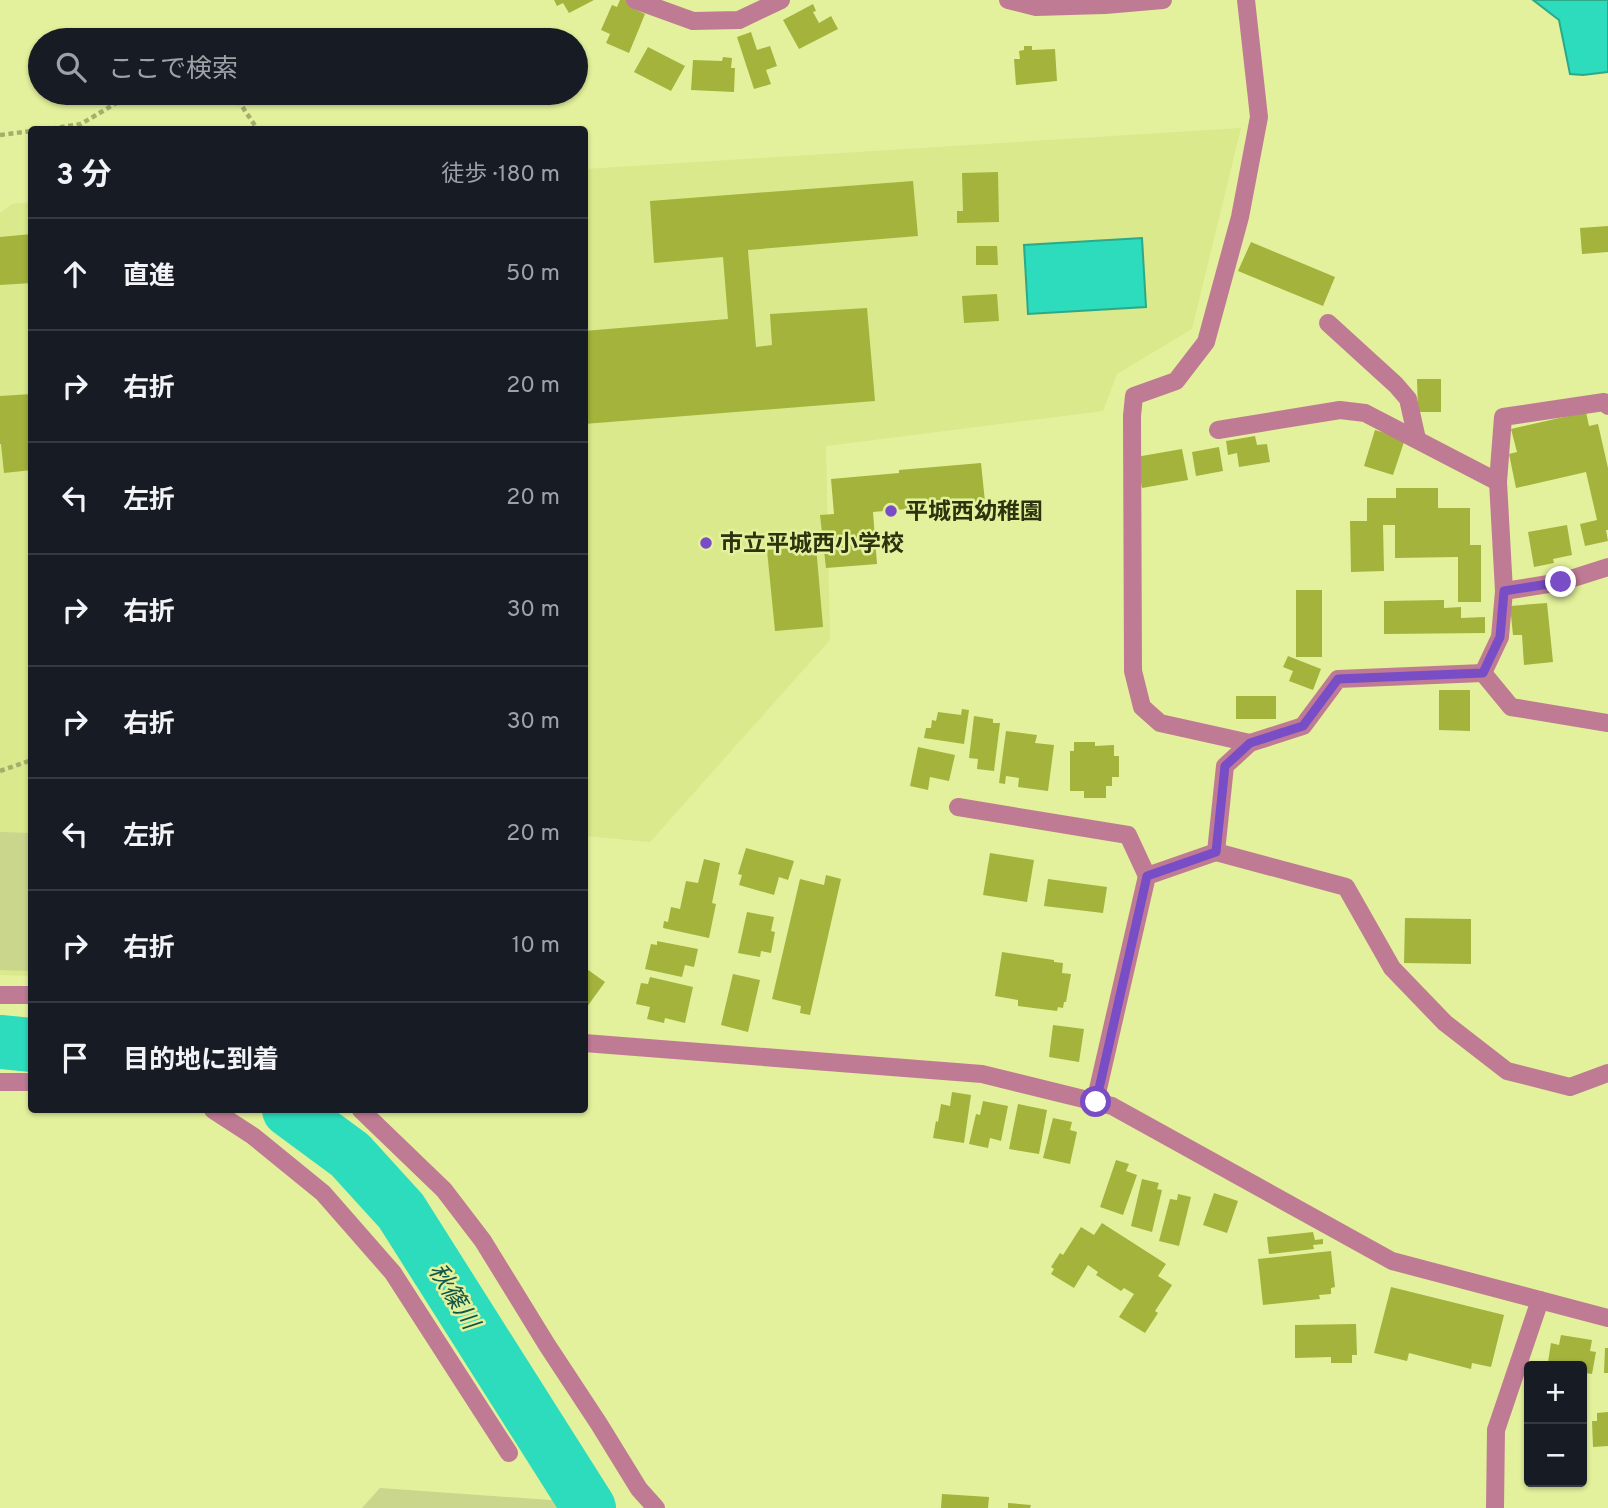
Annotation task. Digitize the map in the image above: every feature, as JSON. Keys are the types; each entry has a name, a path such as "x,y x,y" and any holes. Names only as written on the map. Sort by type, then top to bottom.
{"street":[{"path":"635,0 693,21 738,20 781,0"},
{"path":"1008,0 1036,7 1163,0"},
{"path":"1245,0 1259,117 1240,217 1206,342 1176,381 1134,396 1133,671 1142,707 1160,723 1250,743"},
{"path":"1328,323 1408,399 1417,439"},
{"path":"1483,673 1500,637 1504,591 1498,482 1503,417 1604,402 1608,406"},
{"path":"1218,430 1340,410 1365,413 1498,482"},
{"path":"1504,591 1561,582 1608,567"},
{"path":"1216,852 1225,766 1250,743 1303,726 1338,679 1483,673"},
{"path":"1483,673 1511,707 1608,723"},
{"path":"958,807 1128,835 1147,876 1096,1102"},
{"path":"1147,876 1216,852 1346,887 1392,968 1445,1023 1507,1071 1570,1087 1608,1073"},
{"path":"0,995 28,995"},
{"path":"588,1042 982,1074 1112,1106 1392,1261 1608,1318"},
{"path":"0,1082 28,1082"},
{"path":"218,1113 253,1136 323,1194 393,1273 509,1452"},
{"path":"364,1113 444,1191 483,1241 639,1489 656,1508"},
{"path":"1495,1508 1496,1430 1540,1300"}],"path":[{"path":"68,126 81,124 114,105"},
{"path":"241,105 255,126"},
{"path":"0,135 28,132"},
{"path":"0,771 28,761"}],"shaded area":[{"name":"市立平城西小学校","path":"1241,128 1192,329 1117,374 1103,411 826,446 830,640 650,842 588,836 588,169"},
{"path":"28,202 28,976 0,975 0,213 12,204"},
{"path":"0,832 28,833 28,971 0,970"},
{"path":"380,1488 579,1502 586,1508 362,1508"}],"water":[{"path":"1533,0 1608,0 1608,72 1570,74 1559,20"},
{"path":"1142,238 1146,307 1028,314 1024,245"}],"building":[{"path":"554,0 594,0 569,13 563,3 557,6"},
{"path":"620,0 633,0 630,7 645,14 629,53 606,43 610,34 601,30 612,5 617,7"},
{"path":"813,4 816,11 813,12 819,23 831,16 838,29 799,49 783,20"},
{"path":"751,32 757,50 770,46 777,66 766,70 771,84 754,89 737,37"},
{"path":"1024,46 1032,46 1032,50 1055,49 1057,81 1016,85 1014,59 1020,59 1019,51 1024,50"},
{"path":"648,47 685,66 671,91 634,72"},
{"path":"723,57 732,58 731,68 735,68 734,92 691,90 693,60 722,61"},
{"path":"998,172 999,222 957,223 957,211 963,211 962,173"},
{"path":"913,181 918,236 748,250 756,347 772,345 770,314 867,308 875,401 588,424 588,331 728,319 723,257 654,263 650,201"},
{"path":"1608,226 1608,252 1582,254 1580,228"},
{"path":"28,234 28,283 0,285 0,237"},
{"path":"1251,242 1335,277 1323,306 1238,271"},
{"path":"976,246 997,246 998,265 976,265"},
{"path":"997,294 999,321 964,323 962,296"},
{"path":"1417,379 1441,379 1441,412 1418,412"},
{"path":"28,394 28,470 4,473 0,444 0,396"},
{"path":"1586,412 1589,426 1598,424 1608,468 1608,541 1585,546 1580,524 1597,520 1586,472 1516,488 1509,454 1517,452 1511,429"},
{"path":"1375,430 1405,439 1393,475 1364,466"},
{"path":"1255,436 1257,445 1267,444 1270,462 1239,467 1237,453 1228,455 1226,441"},
{"path":"1219,447 1223,471 1196,476 1192,452"},
{"path":"1182,449 1188,480 1142,488 1136,457"},
{"path":"981,463 985,502 873,512 877,564 826,568 820,515 834,514 831,479"},
{"path":"1396,488 1438,488 1438,508 1470,508 1470,545 1481,545 1481,602 1458,602 1458,557 1395,558 1395,525 1383,525 1384,571 1351,572 1350,521 1367,521 1367,498 1396,498"},
{"path":"1567,525 1572,555 1553,559 1554,563 1534,567 1528,532"},
{"path":"816,546 823,627 775,631 767,550"},
{"path":"1296,590 1322,590 1322,657 1296,657"},
{"path":"1444,600 1444,608 1461,607 1461,618 1485,617 1485,633 1384,634 1384,601"},
{"path":"1547,603 1553,662 1524,665 1522,635 1513,635 1510,606"},
{"path":"1288,656 1321,669 1313,690 1289,681 1293,671 1283,667"},
{"path":"1439,690 1470,690 1470,731 1439,730"},
{"path":"1236,696 1276,696 1276,719 1236,719"},
{"path":"962,709 969,710 964,744 924,738 926,728 931,728 932,720 936,721 938,712 961,715"},
{"path":"974,716 1000,723 994,771 977,769 978,759 969,758"},
{"path":"1006,731 1037,735 1035,743 1054,745 1048,791 1018,787 1019,778 1006,776 1005,784 999,783"},
{"path":"1074,742 1095,742 1095,746 1114,745 1114,756 1119,756 1119,777 1112,777 1112,786 1106,786 1106,798 1084,798 1084,791 1070,791 1070,751 1074,751"},
{"path":"918,747 955,755 949,781 930,777 928,790 910,786"},
{"path":"746,848 794,861 788,880 779,877 774,895 739,885 742,875 738,874"},
{"path":"990,853 1034,860 1027,902 983,895"},
{"path":"704,859 720,863 712,903 716,904 709,938 663,928 664,921 668,922 671,907 680,909 686,881 698,883"},
{"path":"826,875 841,879 810,1015 800,1013 801,1006 772,999 800,879 824,885"},
{"path":"1048,879 1107,887 1103,913 1044,906"},
{"path":"747,912 774,917 771,931 775,932 771,953 761,951 760,957 738,953"},
{"path":"1405,918 1471,919 1471,964 1404,963"},
{"path":"657,941 698,949 694,967 685,965 682,977 645,969 651,944 657,945"},
{"path":"1002,952 1063,963 1062,973 1071,974 1063,1008 1058,1007 1057,1011 1018,1006 1018,1000 995,996"},
{"path":"588,970 605,982 588,1005"},
{"path":"733,974 760,980 748,1032 721,1025"},
{"path":"650,977 693,987 685,1023 665,1018 664,1023 647,1019 650,1007 636,1004 641,983 648,984"},
{"path":"1053,1025 1084,1029 1079,1062 1049,1057"},
{"path":"952,1092 971,1095 964,1143 933,1138 941,1104 950,1106"},
{"path":"983,1101 1008,1106 1001,1141 990,1138 988,1148 969,1144 976,1114 980,1115"},
{"path":"1018,1104 1047,1110 1039,1154 1009,1149"},
{"path":"1053,1118 1072,1122 1070,1130 1077,1132 1070,1164 1043,1158"},
{"path":"1116,1160 1129,1164 1126,1171 1137,1175 1123,1215 1100,1207"},
{"path":"1142,1179 1159,1183 1157,1189 1162,1190 1152,1232 1131,1226"},
{"path":"1214,1193 1238,1201 1227,1233 1203,1225"},
{"path":"1178,1194 1191,1197 1179,1246 1159,1241 1170,1199 1177,1200"},
{"path":"1102,1223 1166,1264 1158,1276 1172,1285 1145,1333 1119,1317 1134,1294 1124,1288 1121,1291 1096,1275 1098,1272 1088,1265 1074,1288 1051,1274 1054,1269 1051,1267 1060,1253 1063,1255 1081,1227 1094,1235"},
{"path":"1313,1232 1315,1240 1323,1239 1323,1244 1313,1245 1314,1249 1269,1254 1267,1237"},
{"path":"1331,1251 1335,1287 1331,1288 1331,1294 1319,1295 1320,1299 1263,1305 1258,1259"},
{"path":"1391,1287 1504,1315 1491,1367 1472,1363 1471,1369 1409,1353 1407,1361 1374,1353"},
{"path":"1356,1324 1357,1355 1352,1355 1352,1363 1331,1363 1331,1357 1295,1358 1295,1325"},
{"path":"1561,1335 1592,1340 1590,1351 1596,1352 1592,1374 1587,1373 1587,1361 1548,1361 1551,1343 1559,1345"},
{"path":"1605,1348 1608,1348 1608,1373 1604,1373"},
{"path":"1608,1412 1608,1446 1593,1447 1592,1421 1597,1421 1597,1413"},
{"path":"942,1494 989,1497 988,1508 941,1508"},
{"path":"1008,1503 1031,1505 1030,1508 1008,1508"}],"waterway":[{"name":"秋篠川","path":"0,1042 28,1045"},
{"name":"秋篠川","path":"293,1113 350,1155 401,1211 589,1508"}],"place":[{"name":"平城西幼稚園","path":"891,511"},
{"name":"市立平城西小学校","path":"706,543"}],"route":[{"path":"1096,1102 1147,876 1216,852 1225,766 1250,743 1303,726 1338,679 1483,673 1500,637 1504,591 1561,582"}]}
